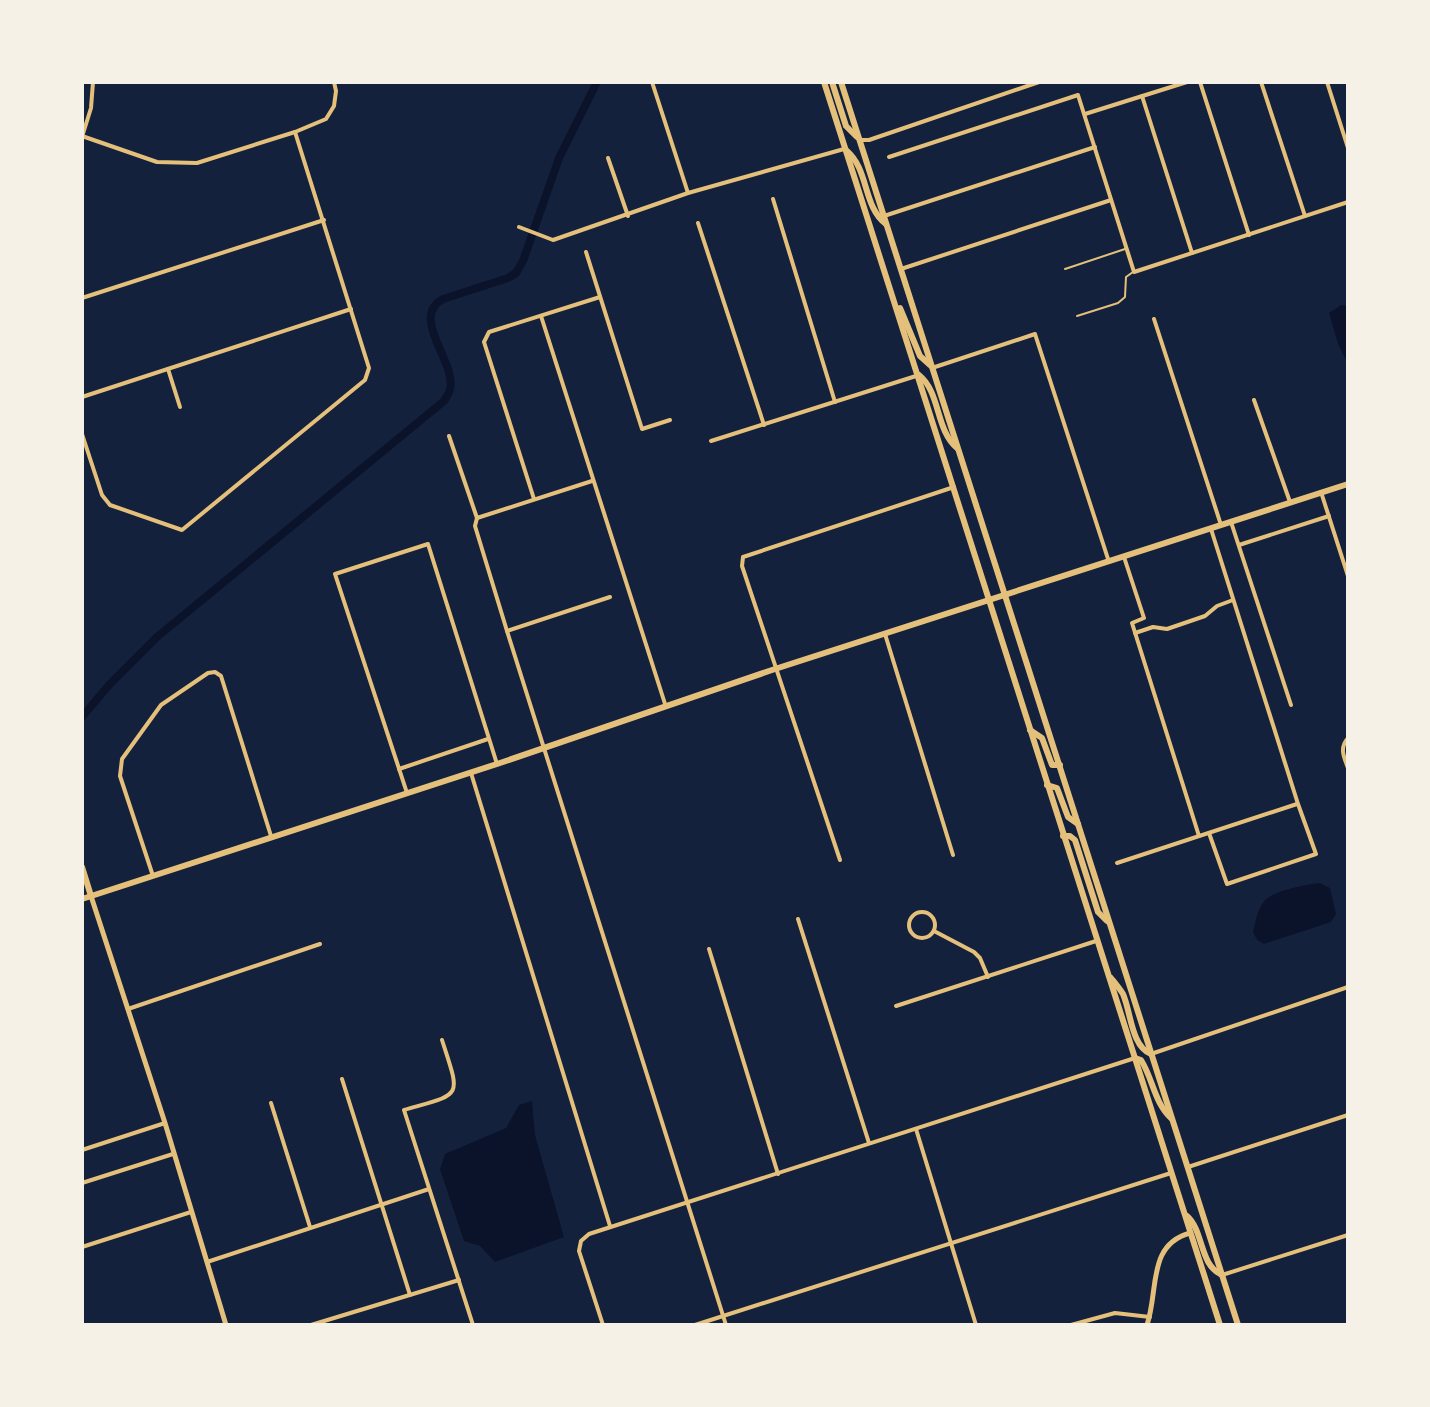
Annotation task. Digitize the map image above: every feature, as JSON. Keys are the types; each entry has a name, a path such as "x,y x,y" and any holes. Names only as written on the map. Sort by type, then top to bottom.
{"main road":[{"path":"824,82 1220,1325"},
{"path":"832,82 846,126 859,140"},
{"path":"841,82 1238,1325"},
{"path":"845,148 856,158 877,217 887,224"},
{"path":"891,290 920,356 932,368"},
{"path":"919,375 933,398 946,437 959,450"},
{"path":"82,899 497,764 775,669 1348,484"},
{"path":"1030,730 1042,738 1052,765 1060,765"},
{"path":"1047,785 1057,788 1068,817 1078,824"},
{"path":"1063,836 1075,840 1098,912 1109,923"},
{"path":"82,867 91,896"},
{"path":"1107,974 1122,993 1139,1044 1151,1054"},
{"path":"1135,1058 1141,1060 1160,1107 1172,1119"},
{"path":"1184,1213 1194,1222 1210,1267 1222,1275"}],"street":[{"path":"93,82 91,108 82,136 157,162 187,164 217,158 326,119 334,106 334,82"},
{"path":"652,82 688,193"},
{"path":"859,140 869,140 1039,82"},
{"path":"1085,114 1187,82"},
{"path":"1200,82 1249,235"},
{"path":"1261,82 1305,216"},
{"path":"1327,82 1348,148"},
{"path":"889,157 1078,95 1134,272 1348,202"},
{"path":"1142,96 1192,253"},
{"path":"82,434 102,495 110,505 182,530 365,380 369,368 295,132"},
{"path":"884,216 1095,147"},
{"path":"519,227 553,240 688,193 845,148"},
{"path":"608,158 628,216"},
{"path":"773,199 835,402"},
{"path":"901,269 1111,200"},
{"path":"82,298 324,220"},
{"path":"698,223 764,425"},
{"path":"586,252 642,429 670,420"},
{"path":"534,499 484,342 489,332 600,297"},
{"path":"82,397 351,309"},
{"path":"541,316 666,707"},
{"path":"1154,319 1221,525"},
{"path":"932,368 1035,334 1109,562"},
{"path":"168,369 180,407"},
{"path":"711,441 919,375"},
{"path":"1254,400 1290,502"},
{"path":"449,436 477,518 475,526 507,631 726,1325"},
{"path":"477,518 593,480"},
{"path":"840,860 742,566 743,557 954,487"},
{"path":"1321,492 1348,576"},
{"path":"1239,545 1329,516"},
{"path":"1231,522 1291,705"},
{"path":"1209,833 1227,884 1316,854 1211,529"},
{"path":"407,793 335,574 428,544 497,764"},
{"path":"1124,557 1144,618 1132,623 1199,836"},
{"path":"507,631 610,597"},
{"path":"1135,633 1153,627 1167,629 1205,616 1217,606 1233,600"},
{"path":"885,634 953,855"},
{"path":"153,876 120,776 122,759 161,705 208,673 215,672 221,676 271,836"},
{"path":"1348,738 1342,750 1348,768"},
{"path":"399,769 489,739"},
{"path":"471,772 610,1226"},
{"path":"1117,863 1298,804"},
{"path":"91,896 165,1123 226,1325"},
{"path":"918,912 928,913 935,921 934,931 926,938 916,937 909,930 910,919 918,912"},
{"path":"798,919 869,1143"},
{"path":"934,931 974,952 988,977"},
{"path":"896,1006 1096,941"},
{"path":"128,1009 320,944"},
{"path":"709,949 778,1174"},
{"path":"1151,1054 1348,987"},
{"path":"442,1040 455,1083 453,1092 446,1098 404,1110 473,1325"},
{"path":"603,1325 579,1251 581,1241 610,1226 1135,1058"},
{"path":"342,1079 410,1295"},
{"path":"271,1103 310,1227"},
{"path":"1188,1167 1348,1115"},
{"path":"82,1150 165,1123"},
{"path":"916,1129 976,1325"},
{"path":"82,1183 173,1154"},
{"path":"695,1325 1171,1173"},
{"path":"207,1262 429,1189"},
{"path":"82,1247 191,1212"},
{"path":"1147,1325 1163,1248 1190,1233"},
{"path":"1222,1275 1348,1235"},
{"path":"311,1325 459,1280"},
{"path":"1071,1325 1115,1313 1150,1317"}],"lane":[{"path":"1065,269 1127,248"},
{"path":"1077,316 1118,303 1125,297 1126,277 1134,272"}],"water":[{"path":"1341,305 1348,306 1348,364 1329,313"},
{"path":"1320,883 1330,888 1336,914 1331,922 1264,944 1257,940 1253,932 1265,900 1286,890"},
{"path":"532,1101 535,1135 564,1237 495,1262 480,1246 464,1241 440,1169 445,1154 506,1128 519,1105"}],"waterway":[{"path":"82,717 157,637 444,401 450,390 450,378 432,329 434,307 443,299 516,273 559,158 597,82"}]}
